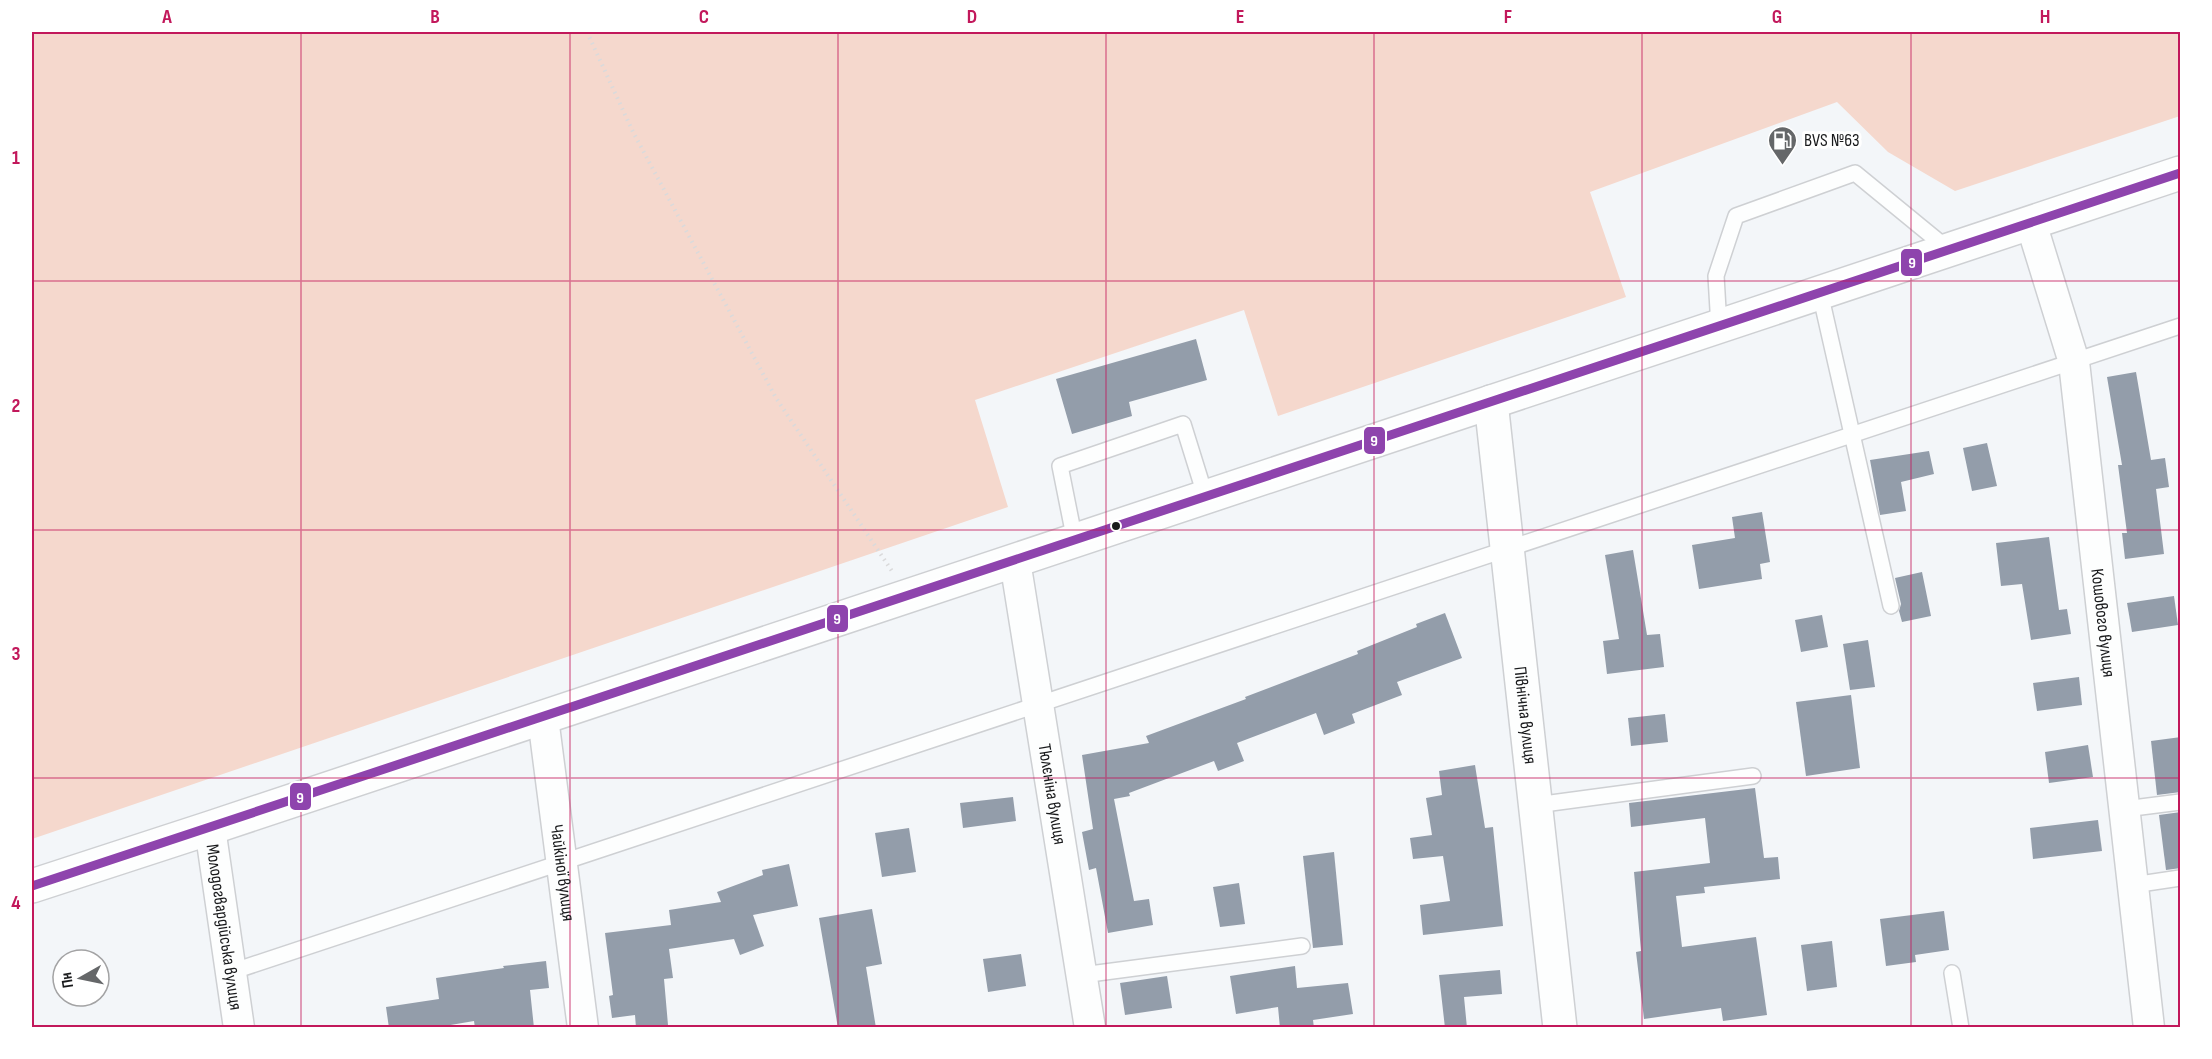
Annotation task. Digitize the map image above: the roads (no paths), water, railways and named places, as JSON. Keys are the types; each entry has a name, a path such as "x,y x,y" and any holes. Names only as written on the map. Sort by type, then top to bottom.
{"main road":[{"path":"32,886 2181,173"},
{"name":"Північна вулиця","path":"1491,402 1560,1028"}],"street":[{"name":"Кошового вулиця","path":"2031,223 2074,362 2150,1028"},
{"name":"Тюлєніна вулиця","path":"1015,561 1090,1028"},
{"name":"Чайкіної вулиця","path":"543,718 583,1028"},
{"name":"Молодогвардійська вулиця","path":"210,828 238,1028"}],"lane":[{"path":"1719,327 1716,276 1736,216 1855,173 1949,250"},
{"path":"1820,293 1891,606"},
{"path":"231,972 2181,327"},
{"path":"1075,541 1060,466 1183,424 1206,498"},
{"path":"1536,805 1753,776"},
{"path":"2125,809 2181,802"},
{"path":"2133,885 2181,878"},
{"path":"1082,975 1302,946"},
{"path":"1952,973 1961,1028"}],"place":[{"name":"BVS №63","path":"1783,166"}]}
